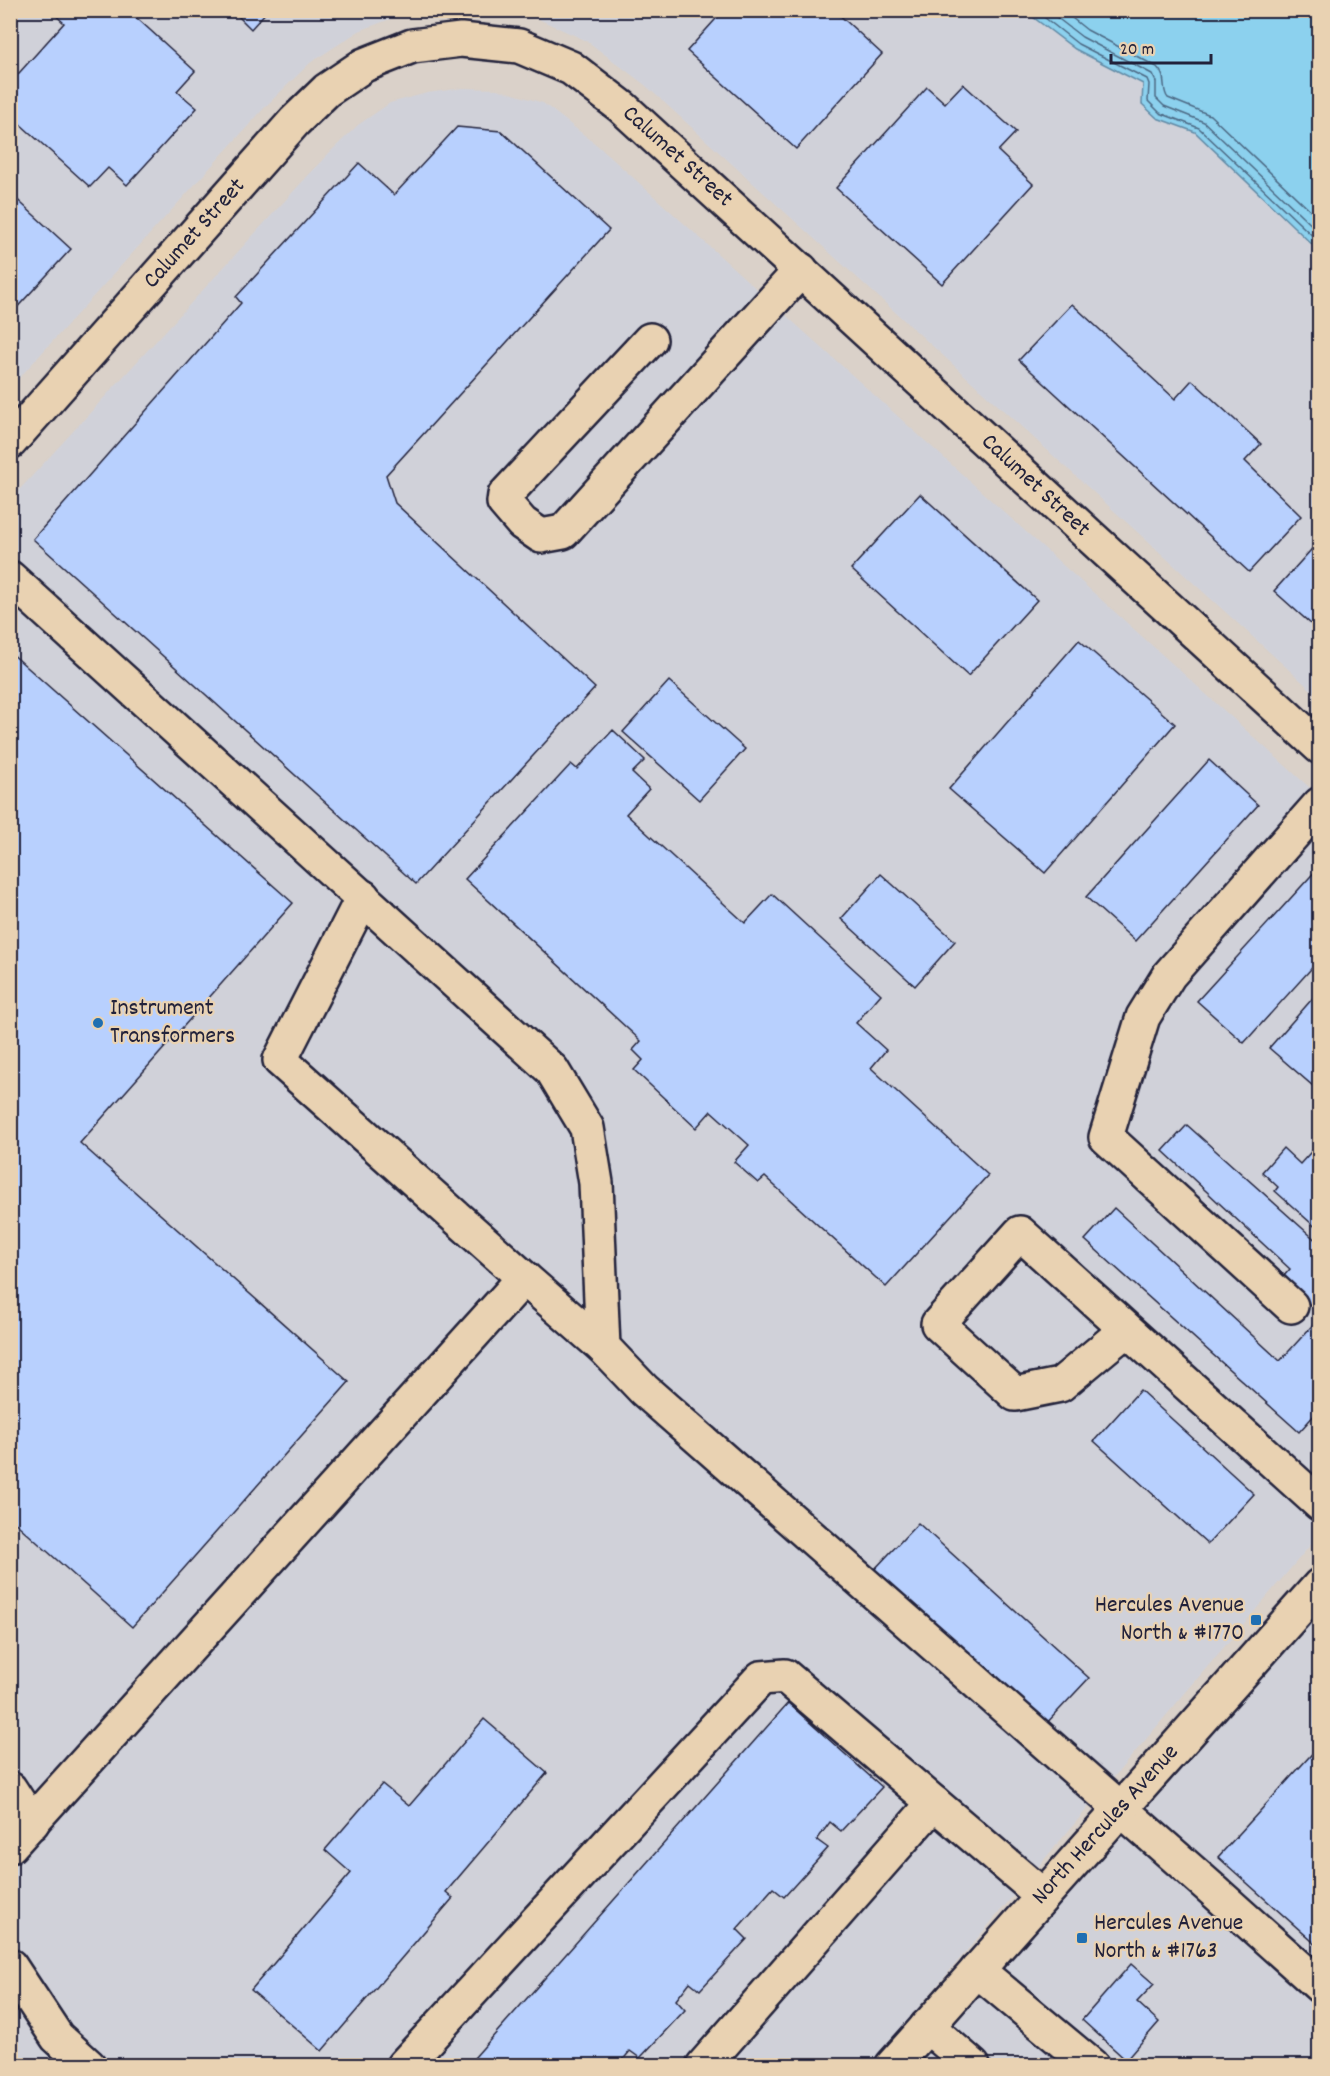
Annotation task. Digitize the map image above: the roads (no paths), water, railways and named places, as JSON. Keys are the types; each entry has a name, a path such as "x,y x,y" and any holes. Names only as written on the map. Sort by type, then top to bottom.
{"street":[{"name":"Calumet Street","path":"10,442 295,121 327,90 364,65 412,46 460,40 519,46 571,68 622,106 1320,747"},
{"path":"650,340 505,495 504,502 522,523 541,536 563,532 801,270"},
{"path":"10,578 552,1070 587,1128 596,1183 603,1347"},
{"path":"1291,1306 1106,1137 1143,1017 1169,975 1320,804"},
{"path":"363,897 280,1060 603,1347 644,1390 1320,1986"},
{"path":"1126,1330 1060,1385 1015,1394 938,1324 1020,1233 1320,1504"},
{"path":"21,1834 524,1278"},
{"name":"North Hercules Avenue","path":"892,2066 1320,1585"},
{"path":"403,2066 761,1678 785,1676 1043,1896"},
{"path":"10,1789 21,1834"},
{"path":"703,2066 934,1803"},
{"path":"10,1966 57,2037 89,2066"},
{"path":"977,1970 1092,2066"},
{"path":"927,2026 973,2066"}],"water":[{"path":"1025,11 1319,11 1319,251 1195,132 1157,118 1142,104 1143,84 1075,49"}],"place":[{"name":"Instrument Transformers","path":"98,1023"},
{"name":"Hercules Avenue North & #1770","path":"1256,1620"},
{"name":"Hercules Avenue North & #1763","path":"1082,1938"}]}
